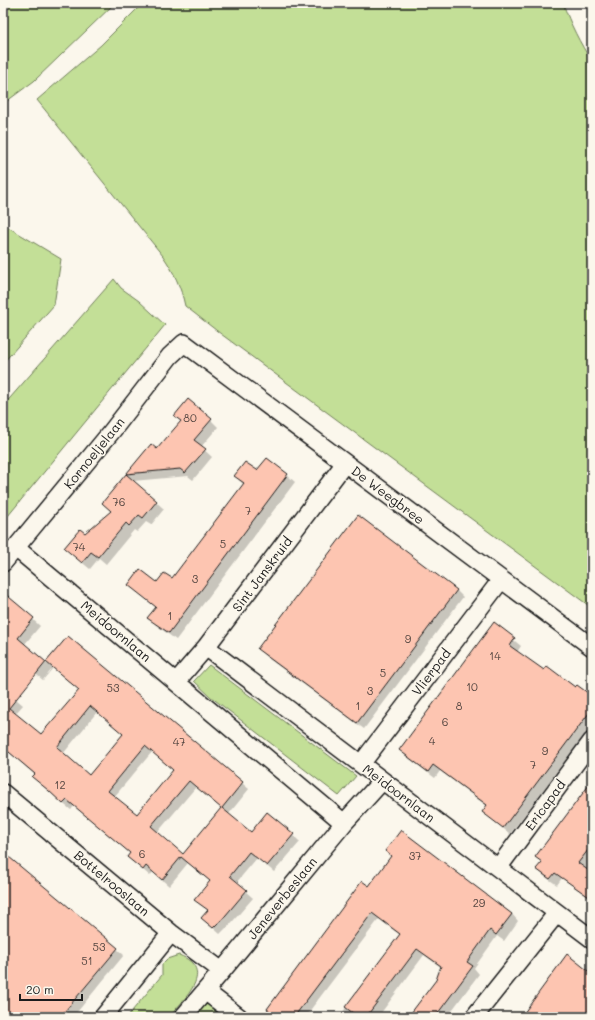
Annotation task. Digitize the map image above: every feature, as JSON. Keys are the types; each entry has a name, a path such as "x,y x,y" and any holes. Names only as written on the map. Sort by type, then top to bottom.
{"street":[{"name":"De Weegbree","path":"184,344 592,647"},
{"name":"Kornoeljelaan","path":"3,563 112,431 170,356 184,344"},
{"name":"Sint Janskruid","path":"176,682 206,647 345,463"},
{"name":"Meidoornlaan","path":"16,548 344,823"},
{"name":"Vlierpad","path":"361,764 501,580"},
{"name":"Meidoornlaan","path":"206,647 592,939"},
{"name":"Ericapad","path":"498,868 592,742"},
{"name":"Jeneverbeslaan","path":"183,1017 344,823 382,780"},
{"name":"Bottelrooslaan","path":"3,793 171,933 222,971"},
{"path":"474,1017 557,913"},
{"path":"103,1017 171,933"},
{"path":"204,991 239,1017"}],"green space":[{"path":"3,3 115,3 34,81 3,104"},
{"path":"143,3 563,3 583,48 592,62 592,608 185,306 177,280 163,256 37,100 101,45"},
{"path":"3,224 61,259 54,305 3,363"},
{"path":"114,279 121,288 139,301 165,325 3,522 3,406"},
{"path":"209,665 356,776 339,796 211,697 194,681"},
{"path":"179,955 190,961 196,968 194,985 182,1002 169,1017 127,1017 162,975 162,964 167,959"},
{"path":"207,1003 226,1017 195,1017"}],"building":[{"path":"188,399 212,419 194,440 206,449 185,473 180,469 126,474 151,444 157,449 181,421 174,416"},
{"path":"267,458 288,474 169,633 147,618 156,607 128,585 140,569 157,582 164,573 172,578 244,483 234,476 245,462 257,470"},
{"path":"126,474 157,501 143,518 139,515 129,526 126,523 98,557 91,552 82,563 64,548 80,529 85,533 111,511 102,503"},
{"path":"358,515 457,590 357,723 257,649"},
{"path":"3,592 34,618 18,638 46,662 68,636 243,782 222,808 251,832 267,812 294,834 267,866 249,852 230,876 247,890 220,922 213,928 201,918 208,910 194,900 210,881 181,857 162,880 146,866 143,870 127,857 130,853 67,800 63,804 32,777 35,774 3,747","holes":["46,662 79,690 41,734 9,708","90,706 123,734 89,775 57,747","145,746 173,770 137,814 108,791","189,781 221,808 183,854 151,826"]},
{"path":"494,622 515,638 510,646 544,670 547,666 575,687 577,685 592,696 592,709 503,828 482,812 487,805 433,765 428,772 399,750"},
{"path":"592,781 592,845 578,863 592,873 592,899 555,873 550,879 536,869 542,862 535,857"},
{"path":"401,830 512,914 496,935 490,930 467,962 473,966 435,1017 408,1017 436,980 441,966 417,949 366,1017 358,1017 345,1007 400,934 372,913 294,1017 278,1017 267,1009 362,881 369,886 391,856 385,851"},
{"path":"3,852 118,948 60,1017 3,1017"},
{"path":"567,954 592,974 592,1017 521,1017"}]}
